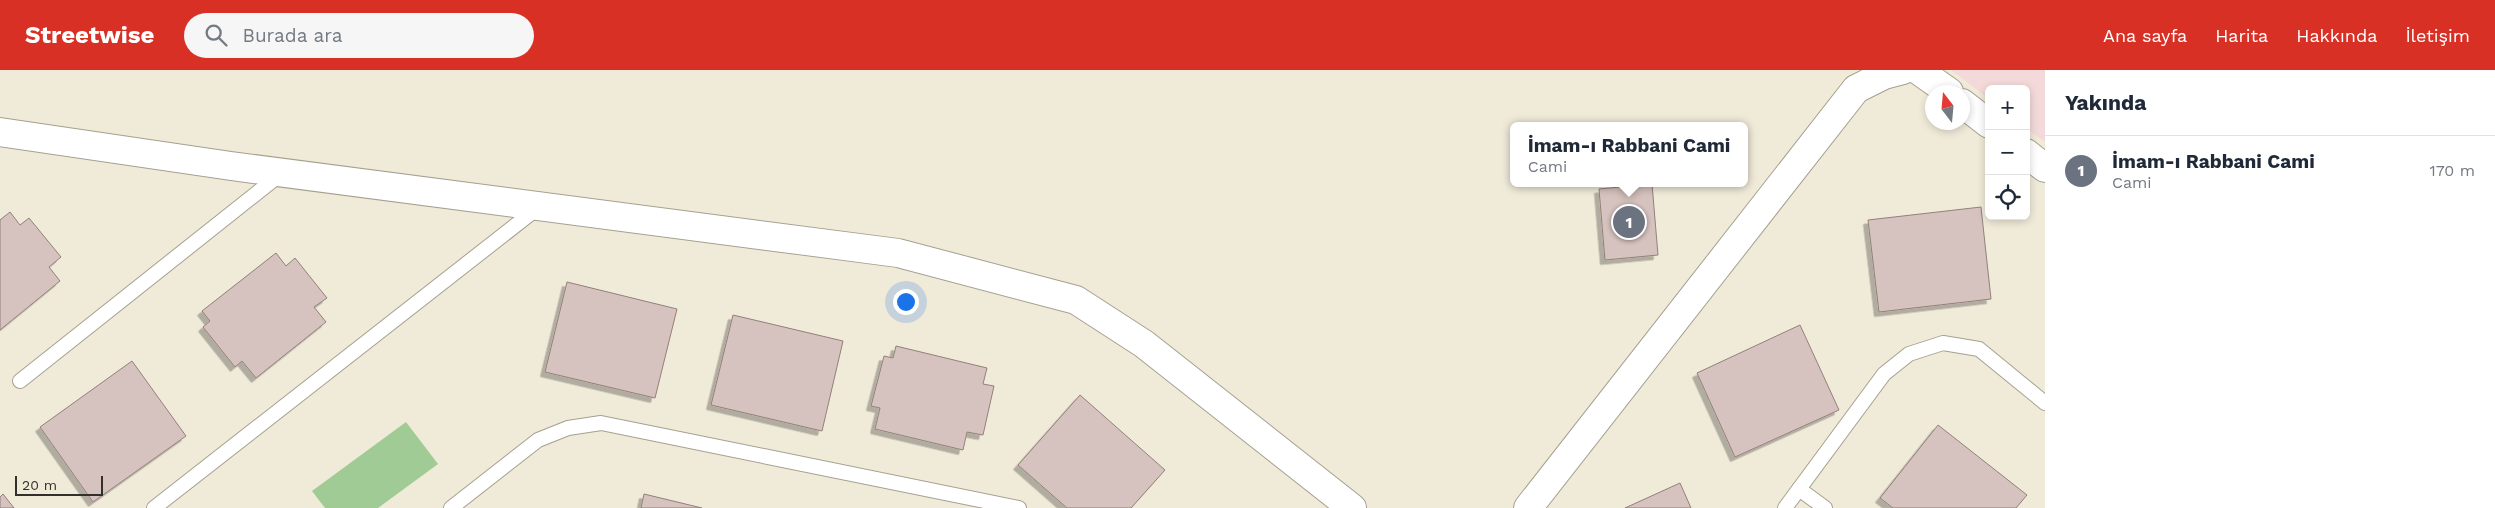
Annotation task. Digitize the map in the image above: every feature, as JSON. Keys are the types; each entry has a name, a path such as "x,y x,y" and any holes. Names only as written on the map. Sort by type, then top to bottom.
{"street":[{"path":"1528,508 1856,89 1884,75 1919,74"},
{"path":"1970,109 1985,121"},
{"path":"0,132 282,173 898,253 1076,300 1144,344 1352,508"},
{"path":"2030,156 2045,168"}],"lane":[{"path":"20,381 282,173"},
{"path":"154,508 540,206"},
{"path":"1784,508 1884,374 1909,354 1943,343 1979,349 2045,403"},
{"path":"451,508 538,440 568,428 602,423 1019,508"},
{"path":"1799,489 1825,508"}],"shaded area":[{"path":"1951,70 2045,70 2045,142 2030,131 2030,85 1985,85 1985,96"}],"green space":[{"path":"406,422 438,464 378,508 325,508 312,491"}],"building":[{"path":"1652,187 1658,255 1605,260 1599,189"},
{"path":"1981,207 1991,299 1879,312 1868,220"},
{"path":"10,212 20,225 29,218 61,257 49,267 60,281 0,330 0,220"},
{"path":"276,253 286,266 295,258 327,298 314,307 326,322 256,378 242,361 235,367 203,327 210,321 202,311"},
{"path":"567,282 677,309 655,398 545,372"},
{"path":"733,315 843,341 822,431 711,405"},
{"path":"1800,325 1839,410 1735,457 1697,373"},
{"path":"896,346 987,368 983,384 994,386 983,435 967,432 963,450 875,429 880,408 871,406 884,356 893,358"},
{"path":"132,361 186,436 93,502 40,427"},
{"path":"1080,395 1165,470 1131,508 1067,508 1018,465"},
{"path":"1938,425 2027,495 2016,508 1893,508 1880,498"},
{"path":"1680,483 1691,508 1625,508"},
{"path":"3,494 14,508 0,508 0,497"},
{"path":"644,494 702,508 641,508"}],"place":[{"name":"İmam-ı Rabbani Cami","path":"1629,222"}]}
